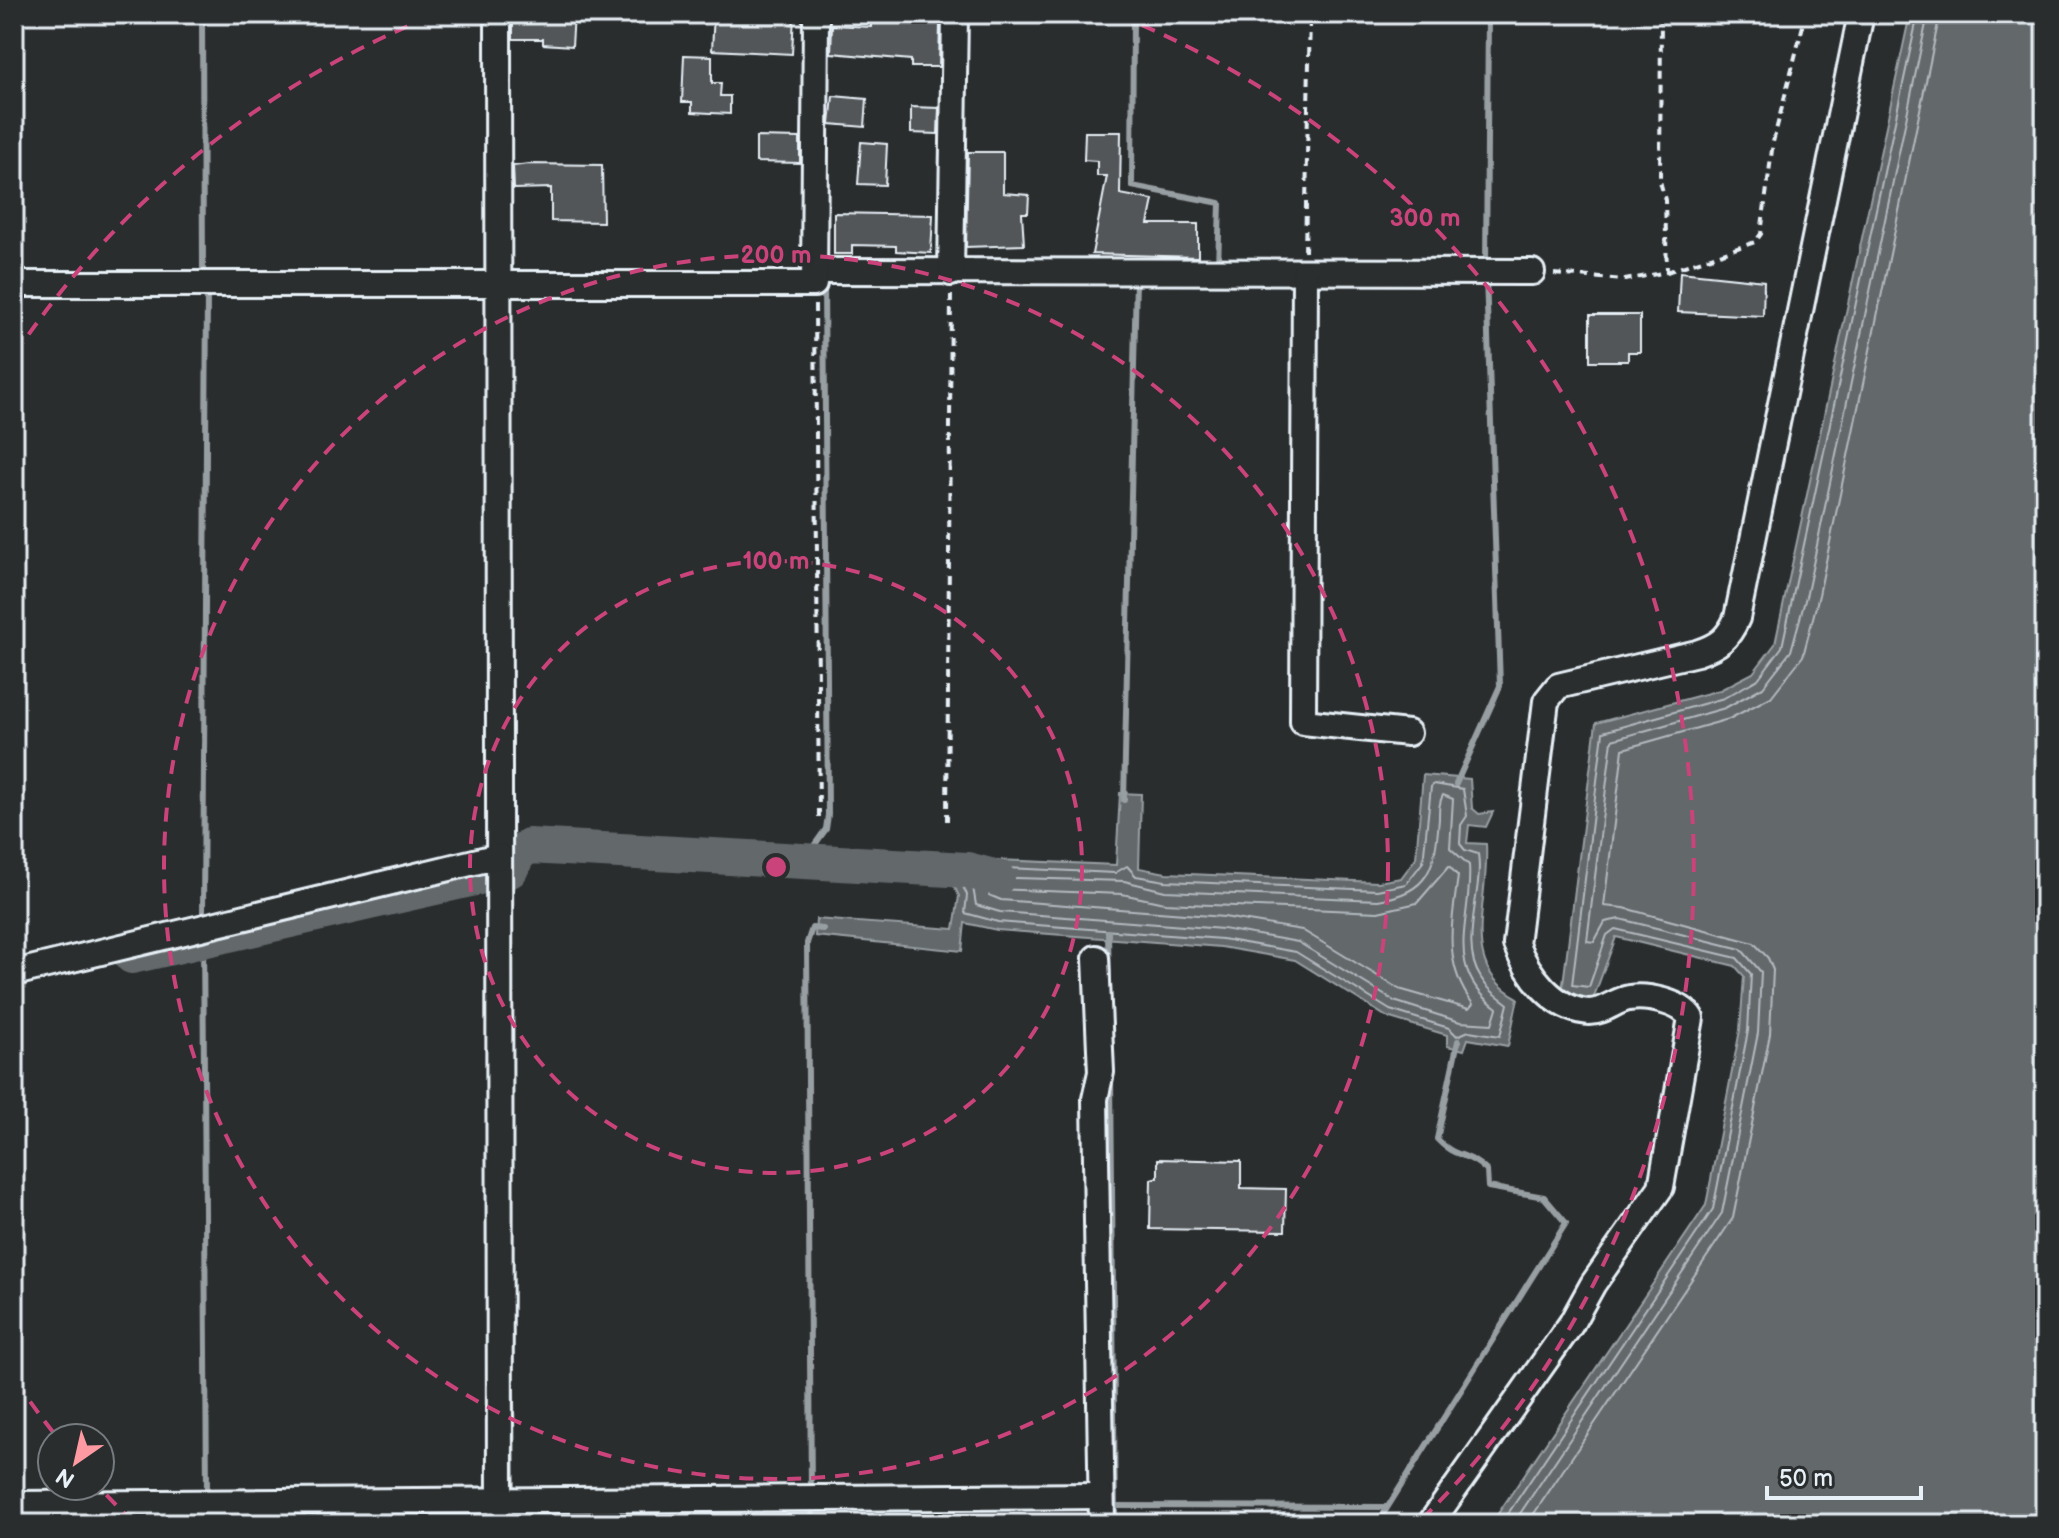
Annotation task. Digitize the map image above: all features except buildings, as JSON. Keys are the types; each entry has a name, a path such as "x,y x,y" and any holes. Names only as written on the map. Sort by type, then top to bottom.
{"street":[{"path":"498,14 500,1524"},
{"path":"816,14 819,274"},
{"path":"951,273 955,14"},
{"path":"1430,1524 1571,1324 1593,1284 1661,1187 1691,1018 1679,1006 1638,997 1588,1012 1560,1004 1532,975 1516,944 1546,701 1558,686 1717,646 1730,633 1737,618 1861,14"},
{"path":"1305,272 1303,722 1408,733"},
{"path":"14,284 498,287 819,274 1532,272"},
{"path":"14,973 499,866"},
{"path":"1096,958 1101,1072 1095,1099 1102,1524"},
{"path":"14,1504 500,1498 1101,1496"}],"path":[{"path":"1305,272 1310,14"},
{"path":"1661,14 1660,181 1665,200 1667,272"},
{"path":"1532,272 1625,280 1667,272 1755,242 1761,234 1773,142 1806,14"},
{"path":"947,821 951,273"},
{"path":"819,274 819,819"}],"water":[{"path":"1910,14 2045,14 2045,1524 1491,1524 1706,1205 1740,1030 1744,976 1735,966 1616,937 1593,999 1562,992 1596,723 1720,690 1753,673 1775,644"},
{"path":"1423,775 1470,779 1472,808 1479,814 1493,812 1486,827 1469,825 1467,843 1486,844 1482,951 1488,969 1499,985 1518,998 1508,1046 1468,1039 1464,1050 1447,1046 1447,1035 1387,1017 1295,960 1221,947 997,930 965,923 962,951 815,936 816,919 954,929 959,896 950,878 951,858 1116,865 1120,793 1141,794 1139,868 1166,873 1378,882 1401,878 1416,858"}],"waterway":[{"path":"202,14 203,276"},
{"path":"1133,14 1132,186 1220,203 1218,267"},
{"path":"1486,265 1488,14"},
{"path":"1456,784 1500,686 1486,276"},
{"path":"1124,800 1136,279"},
{"path":"803,861 826,829 828,815 824,284"},
{"path":"203,917 207,291"},
{"path":"132,956 510,870 518,854 529,846 967,870 997,878"},
{"path":"811,1493 807,943 812,928 823,929"},
{"path":"1108,932 1109,988"},
{"path":"203,935 207,1492"},
{"path":"1377,1524 1566,1223 1544,1197 1488,1187 1487,1171 1437,1139 1458,1041"},
{"path":"1111,1076 1115,1524"},
{"path":"512,1388 513,1492"},
{"path":"812,1504 813,1524"},
{"path":"1113,1506 1387,1507"},
{"path":"513,1508 513,1524"},
{"path":"206,1510 206,1524"},
{"path":"374,1513 490,1513"}]}
